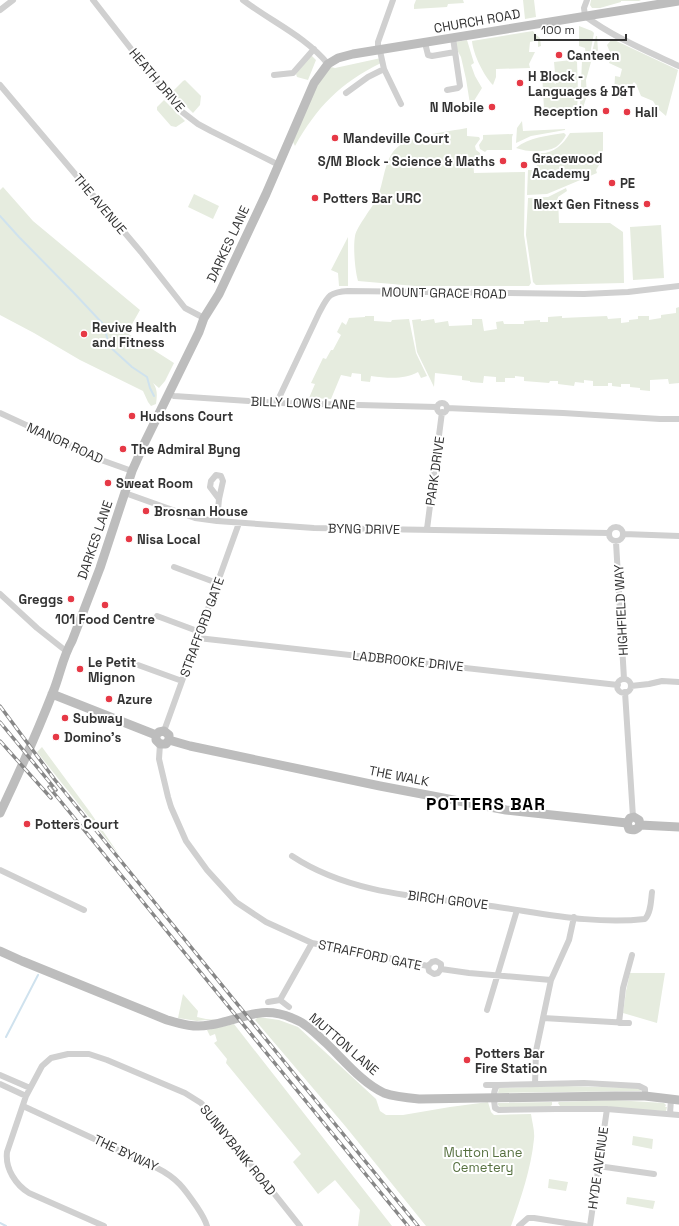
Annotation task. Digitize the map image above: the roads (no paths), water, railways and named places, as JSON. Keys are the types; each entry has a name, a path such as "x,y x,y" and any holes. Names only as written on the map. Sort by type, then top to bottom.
{"street":[{"path":"0,10 13,0"},
{"name":"HEATH DRIVE","path":"93,0 167,95 181,110 198,124 279,165"},
{"path":"243,0 294,33 314,49 328,64"},
{"path":"393,0 378,42 384,69 401,104"},
{"path":"587,0 584,8 585,16 593,22 628,42 679,66"},
{"name":"CHURCH ROAD","path":"314,83 328,64 344,56 679,1"},
{"path":"447,90 458,88 460,86 454,38"},
{"path":"425,43 428,55 432,56 455,52"},
{"path":"274,75 294,73 314,49"},
{"path":"346,93 368,77 384,69"},
{"name":"DARKES LANE","path":"0,813 52,694 66,651 72,641 100,568 132,471 198,334 204,318 219,294 279,165 314,83"},
{"name":"THE AVENUE","path":"0,85 141,252 186,308 204,318"},
{"name":"MOUNT GRACE ROAD","path":"276,402 326,299 334,292 584,294 628,292 679,286"},
{"name":"BILLY LOWS LANE","path":"169,394 174,396 276,402 437,407 439,411 444,410"},
{"path":"444,410 556,412 660,419 679,418"},
{"name":"PARK DRIVE","path":"427,530 444,410"},
{"name":"MANOR ROAD","path":"0,413 104,461 132,471"},
{"name":"BYNG DRIVE","path":"125,493 195,518 239,523 314,528 609,533"},
{"path":"217,521 219,499"},
{"name":"STRAFFORD GATE","path":"160,733 182,681 239,523"},
{"path":"618,527 624,534 622,539 616,542 611,540 609,533 613,528 618,527"},
{"path":"624,534 679,536"},
{"name":"HIGHFIELD WAY","path":"616,542 624,679"},
{"path":"174,567 217,583"},
{"path":"0,594 37,628 66,651"},
{"name":"LADBROOKE DRIVE","path":"157,616 199,635 618,685"},
{"path":"138,665 182,681"},
{"path":"625,692 620,691 618,685 620,681 624,679 629,681 631,686"},
{"path":"625,692 630,689 631,686 662,682 679,682"},
{"path":"625,692 630,820"},
{"path":"52,694 169,735 169,740 166,744 160,744 156,740 160,733"},
{"name":"THE WALK","path":"169,740 198,748 373,785 506,810 630,820 629,828 633,830 640,825 679,827"},
{"name":"STRAFFORD GATE","path":"160,744 160,759 171,807 186,841 207,870 229,895 266,922 312,943 428,966 432,962 436,961 440,964 442,969 551,980"},
{"name":"BIRCH GROVE","path":"292,856 306,866 348,883 419,898 611,921 645,919 648,917 652,892"},
{"path":"0,870 84,910"},
{"path":"487,1010 496,975 517,910"},
{"path":"535,1084 536,1051 551,980 568,940 574,917"},
{"name":"STRAFFORD GATE","path":"280,1000 312,943"},
{"name":"MUTTON LANE","path":"0,951 167,1020 184,1025 199,1026 217,1024 253,1013 272,1012 282,1014 302,1022 311,1029 364,1080 383,1092 406,1098 645,1096 675,1099 670,1114"},
{"path":"618,1023 623,988 632,955"},
{"path":"268,1002 280,1000 289,1007"},
{"path":"543,1018 629,1023"},
{"name":"SUNNYBANK ROAD","path":"7,1152 26,1096 42,1066 51,1058 68,1054 78,1053 97,1056 185,1093 201,1103 300,1226"},
{"path":"0,1075 30,1088"},
{"path":"486,1085 580,1083 639,1086 645,1089 645,1096"},
{"path":"0,1084 26,1096"},
{"path":"498,1085 494,1090 494,1098 495,1108 499,1110 606,1109 679,1115"},
{"path":"555,1097 556,1109"},
{"name":"THE BYWAY","path":"23,1106 172,1176 178,1180 186,1191 202,1215 207,1226"},
{"name":"HYDE AVENUE","path":"590,1226 606,1109"},
{"path":"0,1150 7,1152 10,1169 17,1183 22,1188 29,1193 104,1226"},
{"path":"598,1166 654,1174"},
{"path":"519,1226 524,1220 534,1218 585,1226"}],"waterway":[{"path":"0,216 104,325 109,346 132,367 147,377 154,396"},
{"path":"6,1037 38,975"},
{"path":"0,1223 6,1226"}],"railway":[{"path":"0,706 55,780 418,1226"},
{"path":"0,722 56,790"},
{"path":"0,741 51,798"},
{"path":"49,787 408,1226"}],"place":[{"name":"Canteen","path":"559,55"},
{"name":"H Block - Languages & D&T","path":"520,83"},
{"name":"N Mobile","path":"492,107"},
{"name":"Reception","path":"606,111"},
{"name":"Hall","path":"627,112"},
{"name":"Mandeville Court","path":"335,138"},
{"name":"S/M Block - Science & Maths","path":"503,161"},
{"name":"Gracewood Academy","path":"524,165"},
{"name":"PE","path":"612,183"},
{"name":"Potters Bar URC","path":"315,198"},
{"name":"Next Gen Fitness","path":"647,204"},
{"name":"Revive Health and Fitness","path":"84,334"},
{"name":"Hudsons Court","path":"132,416"},
{"name":"The Admiral Byng","path":"123,449"},
{"name":"Sweat Room","path":"108,483"},
{"name":"Brosnan House","path":"146,511"},
{"name":"Nisa Local","path":"129,539"},
{"name":"Greggs","path":"71,599"},
{"name":"101 Food Centre","path":"105,605"},
{"name":"Le Petit Mignon","path":"80,669"},
{"name":"Azure","path":"109,699"},
{"name":"Subway","path":"65,718"},
{"name":"Domino's","path":"56,737"},
{"name":"Potters Court","path":"27,824"},
{"name":"Potters Bar Fire Station","path":"467,1060"}],"district":[{"name":"POTTERS BAR","path":"486,804"}],"park label":[{"name":"Mutton Lane Cemetery","path":"483,1160"}]}
